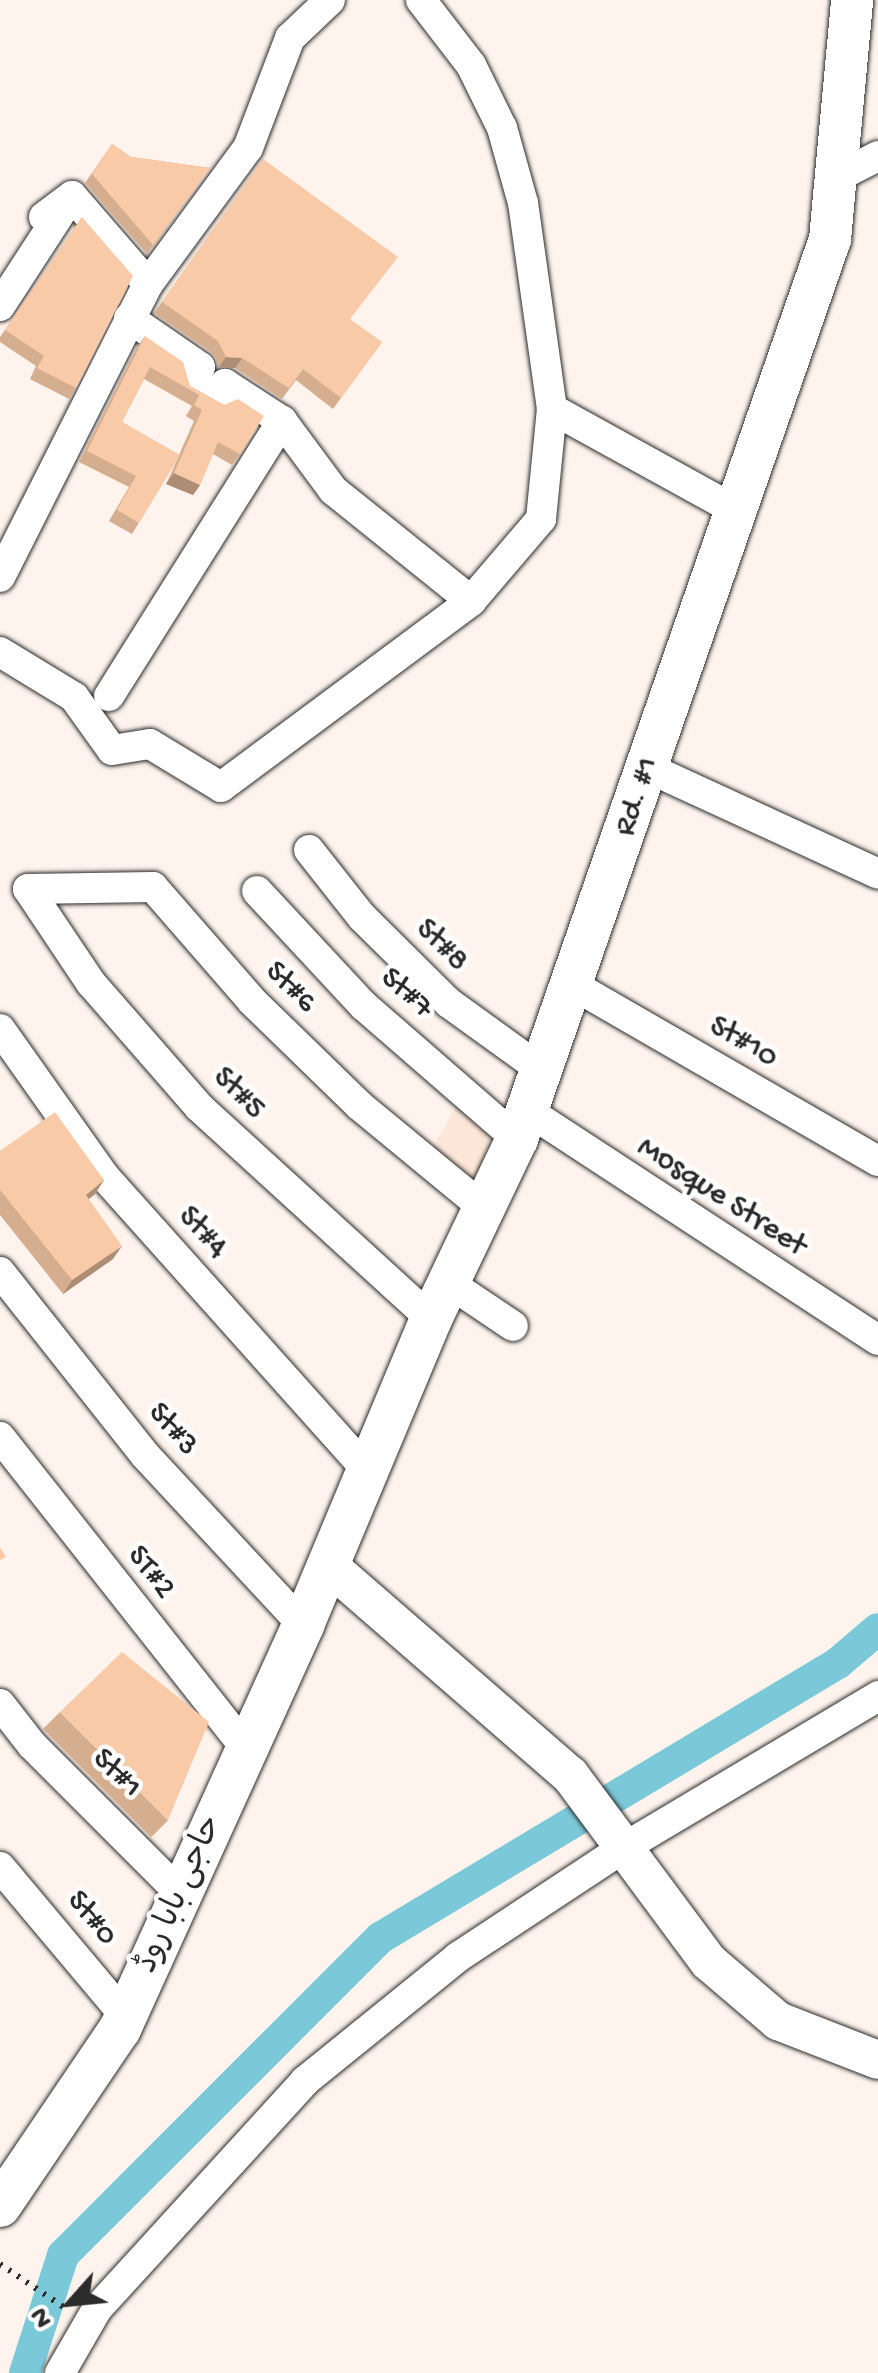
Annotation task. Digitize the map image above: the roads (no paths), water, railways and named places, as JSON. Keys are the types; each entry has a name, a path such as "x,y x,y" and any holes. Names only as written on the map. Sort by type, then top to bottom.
{"main road":[{"name":"Rd. #1","path":"328,1565 440,1301 522,1125 830,239 852,0"},
{"name":"حاجی بابا روڈ","path":"0,2206 126,2017 328,1565"}],"street":[{"path":"0,577 148,284 248,148 290,38 330,0"},
{"path":"0,652 74,697 112,750 150,744 220,786 471,601 541,520 552,409 523,203 502,128 472,65 421,0"},
{"path":"835,178 878,156"},
{"path":"72,196 148,284"},
{"path":"44,218 72,196"},
{"path":"0,306 72,196"},
{"path":"129,318 200,366 192,382 218,397 225,384 282,421 333,490 471,601"},
{"path":"552,409 736,510"},
{"path":"109,696 282,421"},
{"path":"648,768 878,874"},
{"name":"St#8","path":"309,850 362,917 449,1004 542,1070"},
{"name":"St#6","path":"28,889 153,887 228,975 346,1093 485,1209"},
{"name":"St#5","path":"28,889 91,983 199,1107 440,1301 513,1326"},
{"name":"St#7","path":"258,891 364,1006 522,1125"},
{"name":"St#10","path":"573,985 878,1161"},
{"name":"St#4","path":"0,1030 104,1176 367,1470"},
{"name":"Mosque Street","path":"522,1125 878,1340"},
{"name":"St#3","path":"0,1272 145,1455 303,1625"},
{"name":"ST#2","path":"0,1436 247,1750"},
{"path":"328,1565 565,1770 710,1962 778,2021 878,2060"},
{"path":"60,2373 97,2310 305,2081 458,1957 623,1844 878,1696"},
{"name":"St#1","path":"0,1704 32,1746 182,1894"},
{"name":"St#0","path":"0,1867 126,2017"}],"waterway":[{"path":"25,2373 63,2255 380,1938 838,1663 878,1629"}]}
